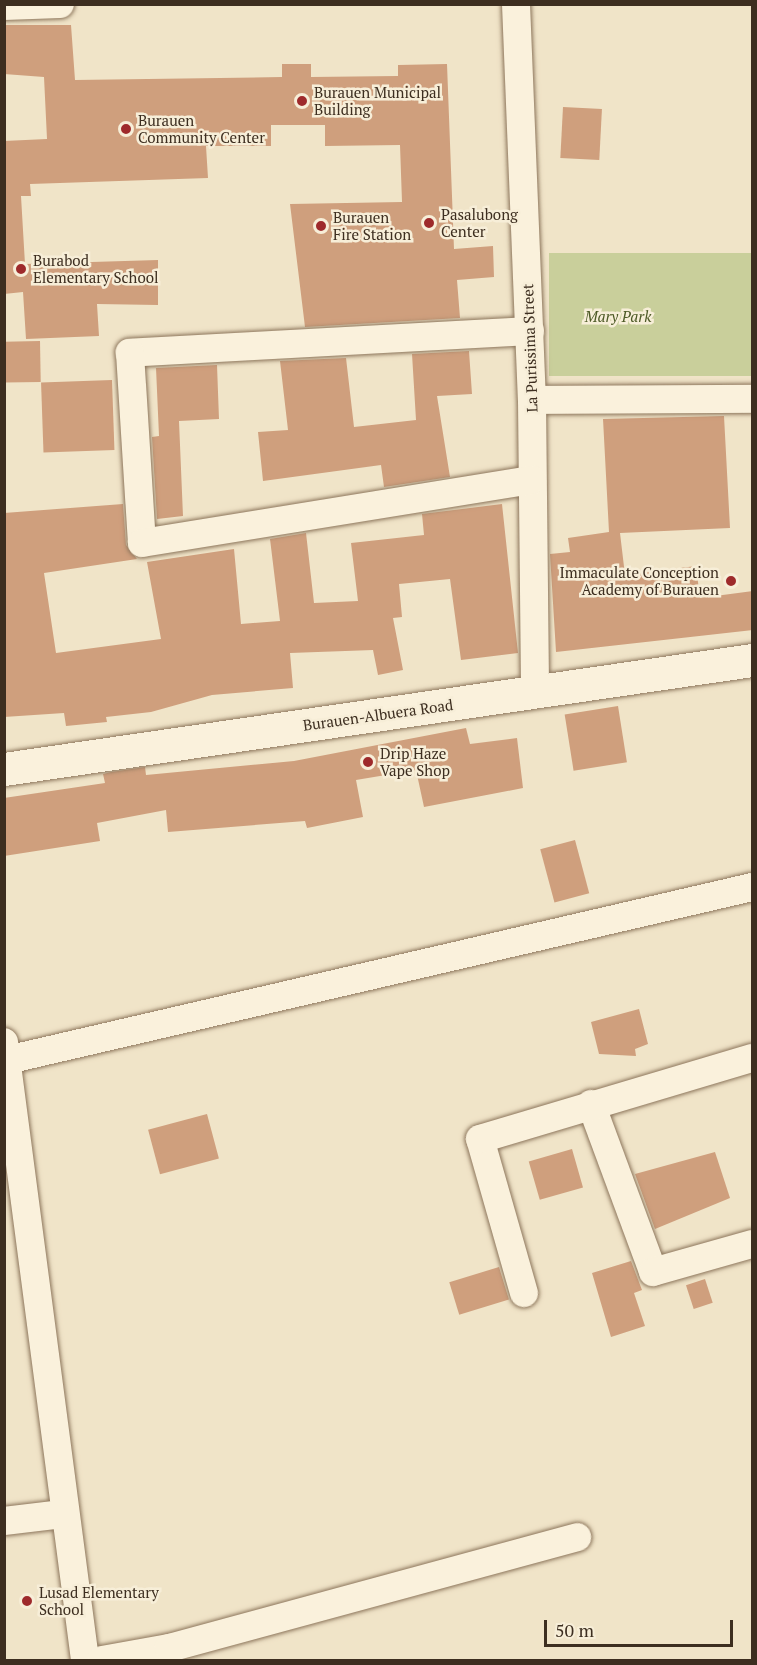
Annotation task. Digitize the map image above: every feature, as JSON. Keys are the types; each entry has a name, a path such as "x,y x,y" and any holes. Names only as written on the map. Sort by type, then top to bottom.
{"street":[{"path":"4,6 60,4"},
{"name":"La Purissima Street","path":"516,4 532,400 535,692"},
{"path":"530,331 130,354 142,543 532,480"},
{"path":"532,400 753,399"},
{"name":"Burauen-Albuera Road","path":"4,769 753,660"},
{"path":"85,1660 63,1514 6,1051 753,887"},
{"path":"524,1293 480,1139 591,1104 753,1058"},
{"path":"591,1104 652,1272 753,1244"},
{"path":"4,1521 63,1514"},
{"path":"102,1660 169,1648 577,1537"}],"green space":[{"name":"Mary Park","path":"549,253 752,253 752,376 549,376"}],"building":[{"path":"4,25 71,25 75,80 282,77 282,64 311,64 311,77 398,76 398,65 447,64 454,249 493,246 494,277 457,280 460,318 305,327 290,204 402,202 400,145 325,146 325,125 271,125 271,146 206,146 208,178 30,184 31,196 21,196 25,264 158,260 158,305 97,304 99,336 26,339 23,292 4,294 4,141 47,139 44,77 4,74"},
{"path":"563,107 602,109 599,160 560,158"},
{"path":"40,341 41,382 5,383 4,342"},
{"path":"469,351 472,394 437,396 450,477 384,487 381,465 263,481 258,432 288,430 280,361 346,358 354,427 416,420 412,354"},
{"path":"217,365 219,419 179,421 183,516 157,519 152,437 159,436 156,368"},
{"path":"112,380 114,450 43,452 41,382"},
{"path":"724,416 730,528 620,533 625,575 696,566 700,598 753,591 753,630 556,652 550,554 570,552 568,538 609,532 603,419"},
{"path":"123,504 126,545 137,559 44,573 56,653 161,639 147,562 234,549 241,624 280,621 270,539 306,533 314,603 358,601 351,543 424,535 422,514 502,504 518,653 461,660 450,579 399,584 402,617 393,618 403,670 378,675 373,650 290,653 293,688 212,695 151,712 106,717 107,722 66,726 64,713 4,717 4,513"},
{"path":"618,706 627,762 574,771 565,714"},
{"path":"466,728 470,744 517,738 523,788 424,807 416,770 356,780 363,817 307,828 305,821 168,832 166,810 97,823 100,841 4,856 4,798 105,783 103,774 111,772 145,767 146,775 294,761"},
{"path":"575,840 589,893 554,902 540,849"},
{"path":"639,1009 648,1044 635,1049 636,1056 599,1054 591,1022"},
{"path":"207,1114 219,1158 160,1174 148,1130"},
{"path":"572,1149 583,1187 540,1200 529,1161"},
{"path":"715,1152 730,1198 655,1229 635,1174"},
{"path":"631,1261 642,1290 634,1293 645,1326 611,1337 592,1273"},
{"path":"499,1267 509,1300 459,1315 449,1282"},
{"path":"705,1279 713,1303 694,1309 686,1285"}],"place":[{"name":"Burauen Municipal Building","path":"302,101"},
{"name":"Burauen Community Center","path":"126,129"},
{"name":"Pasalubong Center","path":"429,223"},
{"name":"Burauen Fire Station","path":"321,226"},
{"name":"Burabod Elementary School","path":"21,269"},
{"name":"Immaculate Conception Academy of Burauen","path":"731,581"},
{"name":"Drip Haze Vape Shop","path":"368,762"},
{"name":"Lusad Elementary School","path":"27,1601"}]}
